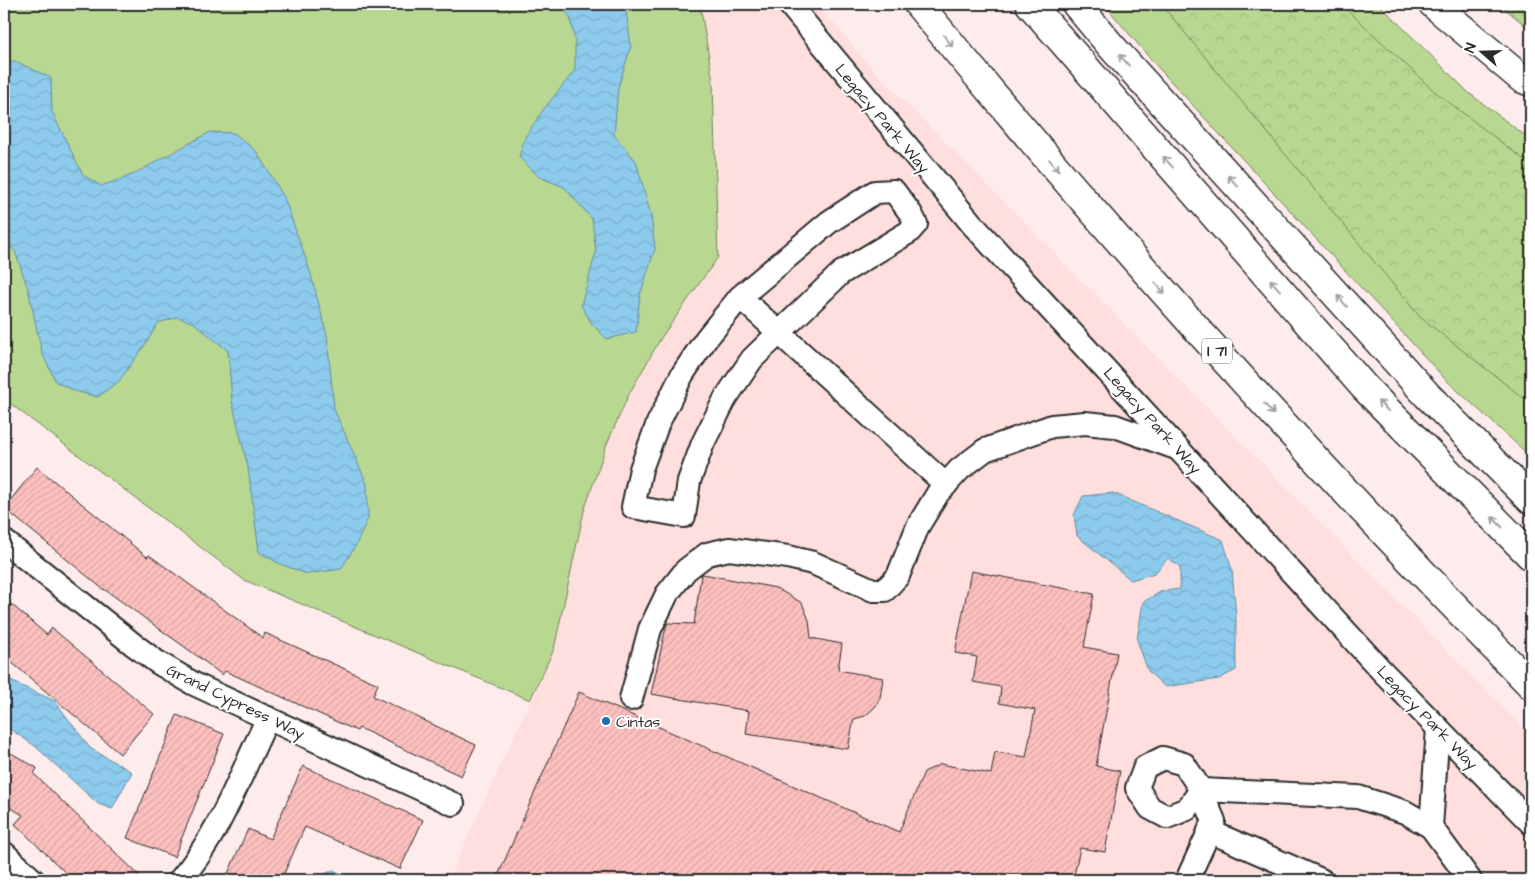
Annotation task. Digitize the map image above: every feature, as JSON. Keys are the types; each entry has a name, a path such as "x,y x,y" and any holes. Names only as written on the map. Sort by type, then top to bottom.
{"main road":[{"name":"I 71","path":"918,4 969,67 1145,272 1296,440 1423,575 1531,685"},
{"path":"1030,4 1365,388 1531,556"},
{"path":"1076,4 1427,395 1531,500"},
{"path":"1433,4 1529,80"},
{"path":"1427,395 1483,430 1531,472"}],"street":[{"name":"Legacy Park Way","path":"789,4 972,224 1375,664 1531,823"},
{"path":"894,191 916,224 909,232 841,273 752,359 726,399 703,442 692,474 684,516 633,507 641,469 658,423 682,375 706,339 740,297 829,222 875,192 894,191"},
{"path":"740,297 946,485"},
{"path":"631,699 650,629 667,594 686,570 707,554 729,549 788,557 813,563 873,590 885,590 898,576 918,526 938,493 960,469 985,450 1052,426 1085,424 1115,426 1179,449"},
{"name":"Grand Cypress Way","path":"4,541 157,662 194,684 453,804"},
{"path":"180,880 195,863 217,827 268,718"},
{"path":"1431,827 1438,728"},
{"path":"1187,880 1214,821 1201,790 1358,797 1405,812 1431,827 1470,880"},
{"path":"1209,831 1321,880"},
{"path":"4,853 33,880"}],"shaded area":[{"path":"700,4 817,4 876,72 1531,736 1531,880 448,880 554,649 584,511 606,446 629,394 661,338 718,257 713,82"}],"green space":[{"path":"4,4 700,4 713,82 718,257 661,338 629,394 606,446 584,511 554,649 530,700 244,580 4,399"},
{"path":"1104,4 1379,4 1469,93 1531,140 1531,457 1447,381 1153,62"},
{"path":"1161,4 1341,4 1434,91 1531,165 1531,404 1420,317"},
{"path":"1499,4 1531,4 1531,30"}],"water":[{"path":"560,4 625,4 631,46 618,88 614,135 636,161 651,216 655,249 640,295 636,332 607,339 592,324 581,305 596,252 592,219 564,187 539,177 519,157 525,137 543,110 575,70 575,41 570,17"},
{"path":"4,61 15,61 51,78 52,112 83,175 101,186 132,175 210,132 234,133 256,151 284,197 310,271 327,335 334,409 367,484 368,518 356,545 341,569 307,574 280,564 259,552 248,468 232,401 228,351 194,323 178,317 158,323 119,381 98,397 75,391 56,382 42,353 28,289 15,251 4,240"},
{"path":"1113,493 1223,540 1232,570 1236,616 1236,670 1219,679 1165,687 1148,671 1137,640 1143,602 1162,591 1180,589 1180,567 1168,558 1155,573 1131,580 1077,536 1074,515 1083,496"},
{"path":"4,674 13,682 55,701 90,748 132,772 112,809 98,804 35,746 4,725"},
{"path":"333,870 356,880 316,880"}],"building":[{"path":"37,467 147,557 149,555 263,638 265,633 378,684 373,696 476,745 461,776 359,728 357,731 225,671 222,675 104,590 4,508"},
{"name":"Cintas","path":"971,571 1094,594 1084,647 1117,653 1096,766 1120,771 1105,852 1080,848 1073,880 496,880 579,692 899,832 924,772 941,764 991,774 995,752 1026,757 1035,710 999,703 1001,687 973,682 977,657 955,653"},
{"path":"701,575 776,588 802,603 809,620 811,638 842,644 838,670 883,678 880,698 875,707 865,716 854,719 848,749 746,734 749,711 651,694 666,627 668,623 694,624"},
{"path":"4,598 47,635 52,628 154,714 120,754 4,656"},
{"path":"177,715 224,734 174,857 127,838"},
{"path":"4,749 37,768 34,774 144,880 73,880 15,824 23,815 4,804"},
{"path":"303,766 423,820 400,869 305,827 281,880 225,880 248,829 270,839"}],"place":[{"name":"Cintas","path":"606,721"}]}
